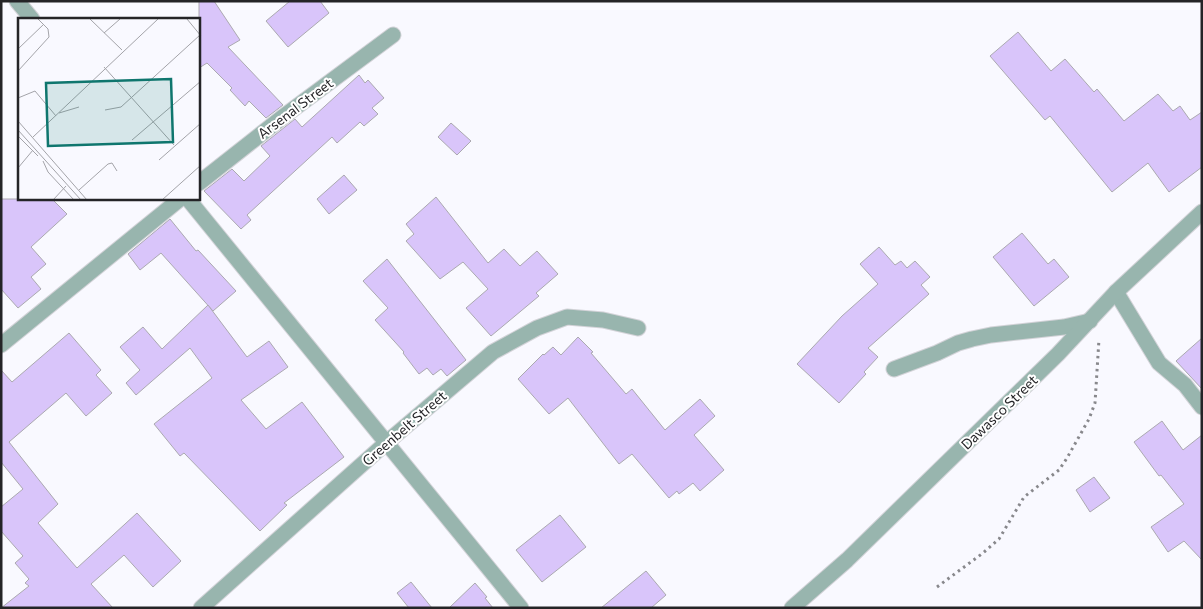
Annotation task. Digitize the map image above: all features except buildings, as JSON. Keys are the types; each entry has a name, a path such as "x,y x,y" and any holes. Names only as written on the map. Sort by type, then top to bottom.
{"street":[{"path":"17,1 31,18"},
{"name":"Arsenal Street","path":"200,183 284,116 393,35"},
{"path":"1,346 179,200"},
{"path":"189,200 521,608"},
{"name":"Dawasco Street","path":"792,608 847,560 1058,354 1116,292 1202,212"},
{"path":"1116,292 1159,363 1185,385 1202,407"},
{"path":"894,369 972,339 991,335 1064,327 1094,316"},
{"name":"Greenbelt Street","path":"201,608 386,443 493,352 537,328 567,317 603,320 638,328"}],"path":[{"path":"937,587 999,539 1024,497 1058,470 1067,458 1095,403 1100,327 1094,316"}]}
